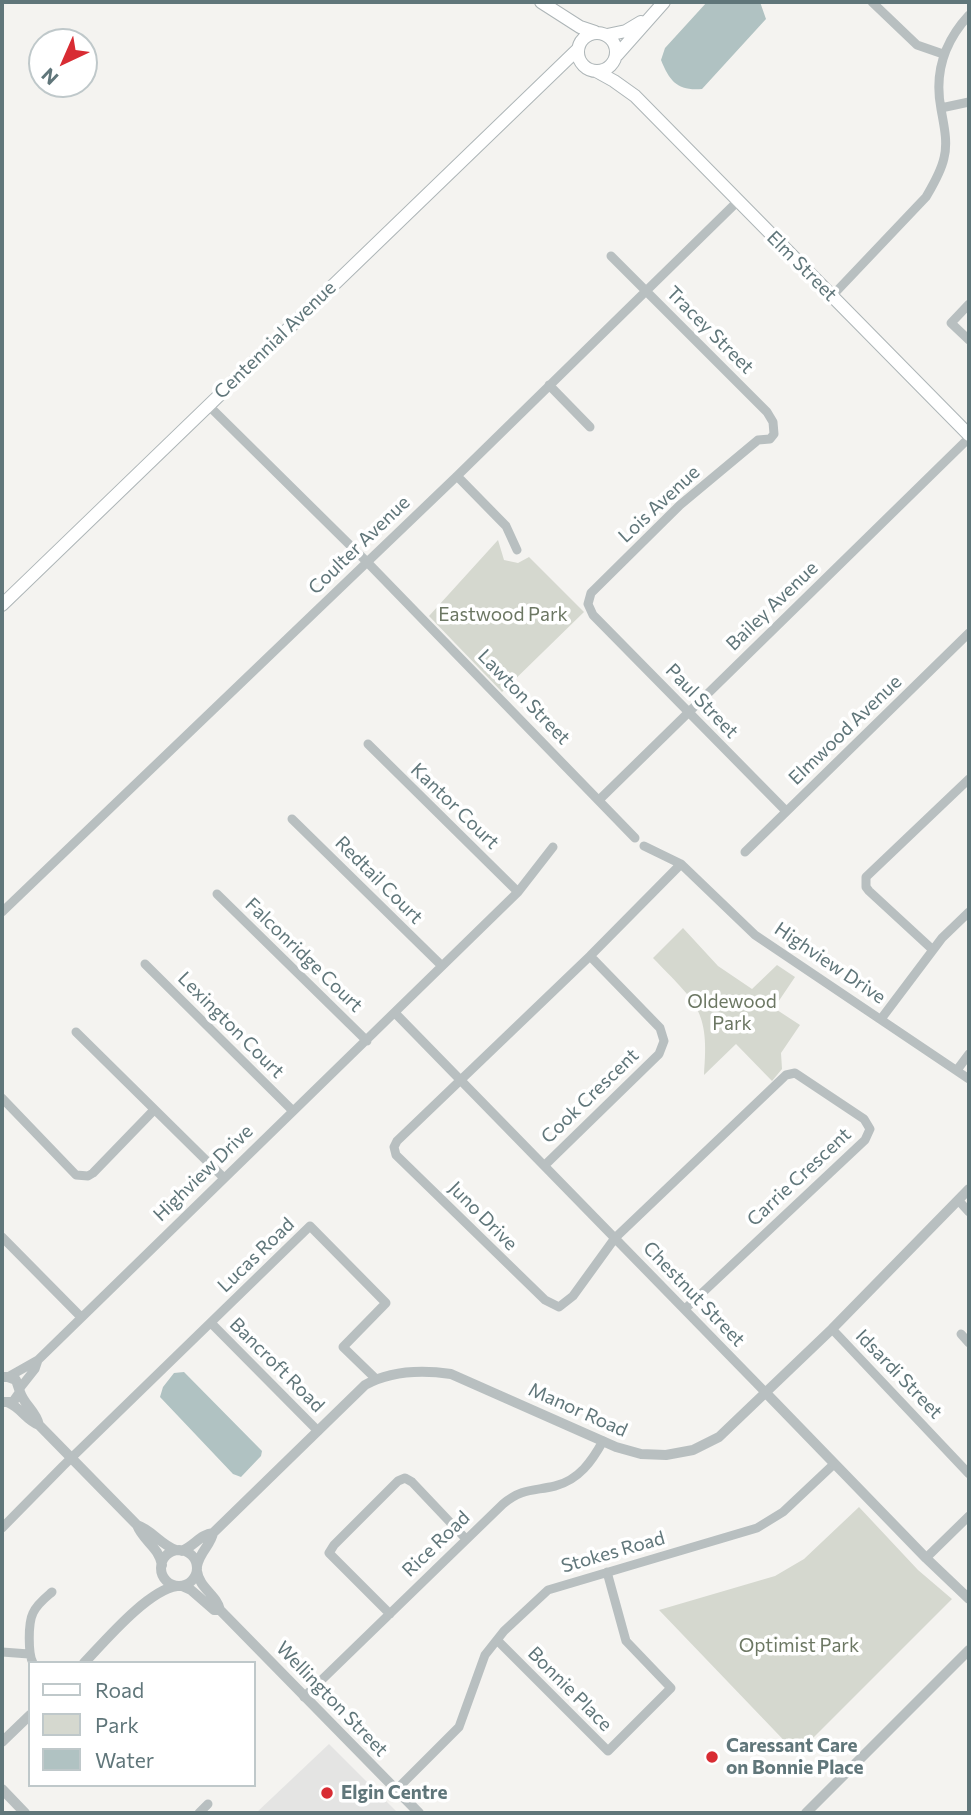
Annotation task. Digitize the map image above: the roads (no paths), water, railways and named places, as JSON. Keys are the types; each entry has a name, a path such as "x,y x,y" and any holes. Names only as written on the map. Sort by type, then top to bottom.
{"main road":[{"path":"539,2 568,21 601,34 615,44 619,72 635,96"},
{"path":"539,2 575,36 580,61 590,69 614,80 635,96"},
{"path":"550,75 574,66 609,68 647,18 664,2"},
{"path":"579,46 589,34 626,31 647,18"},
{"name":"Centennial Avenue","path":"2,605 579,46"},
{"name":"Elm Street","path":"635,96 969,436"}],"street":[{"path":"872,2 917,45 943,54"},
{"path":"832,296 932,188 944,159 946,143 939,72 943,54 969,15"},
{"path":"941,108 969,102"},
{"name":"Coulter Avenue","path":"2,912 457,476 738,201"},
{"name":"Tracey Street","path":"611,256 767,412 773,422 774,434"},
{"path":"969,304 951,323 969,340"},
{"path":"549,385 590,427"},
{"name":"Lawton Street","path":"208,405 367,562 635,838"},
{"name":"Lois Avenue","path":"593,615 588,604 591,593 680,505 758,440 770,439 774,434"},
{"name":"Bailey Avenue","path":"599,800 969,436"},
{"path":"457,476 506,526 517,550"},
{"name":"Paul Street","path":"593,615 786,811"},
{"name":"Elmwood Avenue","path":"745,852 969,633"},
{"name":"Kantor Court","path":"368,744 518,892"},
{"path":"933,950 869,891 865,881 866,877 969,779"},
{"name":"Redtail Court","path":"292,819 442,966"},
{"name":"Highview Drive","path":"644,846 681,864 755,935 969,1079"},
{"path":"395,1013 518,892 553,847"},
{"path":"461,1080 681,864"},
{"name":"Falconridge Court","path":"217,894 367,1041"},
{"path":"881,1019 933,950 969,912"},
{"name":"Cook Crescent","path":"545,1165 659,1054 664,1041 660,1028 590,956"},
{"name":"Lexington Court","path":"145,964 292,1110"},
{"name":"Highview Drive","path":"4,1377 38,1360 292,1110 395,1013"},
{"name":"Chestnut Street","path":"395,1013 969,1599"},
{"path":"75,1032 224,1178"},
{"path":"957,1070 969,1054"},
{"name":"Carrie Crescent","path":"615,1238 786,1075 795,1073 864,1119 870,1129 865,1140 685,1309"},
{"name":"Juno Drive","path":"461,1080 395,1143 396,1155 551,1305 559,1307 567,1303 615,1238"},
{"path":"2,1098 72,1171 82,1177 93,1172 153,1111"},
{"name":"Manor Road","path":"179,1550 193,1546 205,1534 213,1533 365,1385 376,1379 409,1373 451,1374 603,1441 640,1454 666,1455 706,1445 725,1433 832,1329 969,1189"},
{"path":"959,1201 969,1212"},
{"name":"Lucas Road","path":"2,1528 310,1226 386,1303 343,1347 376,1379"},
{"path":"2,1237 81,1317"},
{"name":"Bancroft Road","path":"211,1323 318,1431"},
{"name":"Idsardi Street","path":"832,1329 969,1474"},
{"path":"961,1334 969,1343"},
{"name":"Highview Drive","path":"20,1390 38,1360"},
{"path":"4,1377 16,1380 22,1399 37,1418 39,1425"},
{"path":"4,1403 16,1399 20,1390"},
{"path":"4,1403 15,1405 32,1422 39,1425 137,1525 139,1533 158,1552 167,1581 179,1586"},
{"name":"Rice Road","path":"304,1697 511,1497 530,1489 555,1486 577,1475 590,1462 603,1441"},
{"name":"Stokes Road","path":"396,1790 459,1727 485,1655 548,1590 757,1528 783,1512 834,1464"},
{"path":"390,1614 329,1553 398,1481 405,1478 412,1482 467,1539"},
{"path":"926,1558 969,1516"},
{"path":"137,1525 145,1527 164,1545 192,1556 197,1569"},
{"path":"86,1661 147,1600 163,1589 191,1581 201,1552 212,1539 213,1533"},
{"path":"147,1600 167,1555 179,1550"},
{"name":"Wellington Street","path":"197,1569 201,1586 219,1604 220,1610 419,1813"},
{"name":"Bonnie Place","path":"497,1640 608,1751 671,1688 626,1641 607,1572"},
{"name":"Wellington Street","path":"179,1586 195,1593 214,1610 220,1610"},
{"path":"2,1652 31,1658 31,1619 34,1611 52,1592"},
{"path":"806,1813 969,1650"},
{"path":"2,1742 28,1717"},
{"path":"2,1789 25,1813"},
{"path":"199,1813 208,1804"}],"water":[{"path":"707,2 760,2 766,19 702,89 681,87 668,74 661,60 665,48"},
{"path":"184,1372 262,1451 261,1456 241,1477 233,1474 160,1397 163,1387 174,1373"}],"place":[{"name":"Caressant Care on Bonnie Place","path":"712,1757"},
{"name":"Elgin Centre","path":"327,1793"}],"park label":[{"name":"Eastwood Park","path":"503,615"},
{"name":"Oldewood Park","path":"732,1013"},
{"name":"Optimist Park","path":"799,1646"}]}
